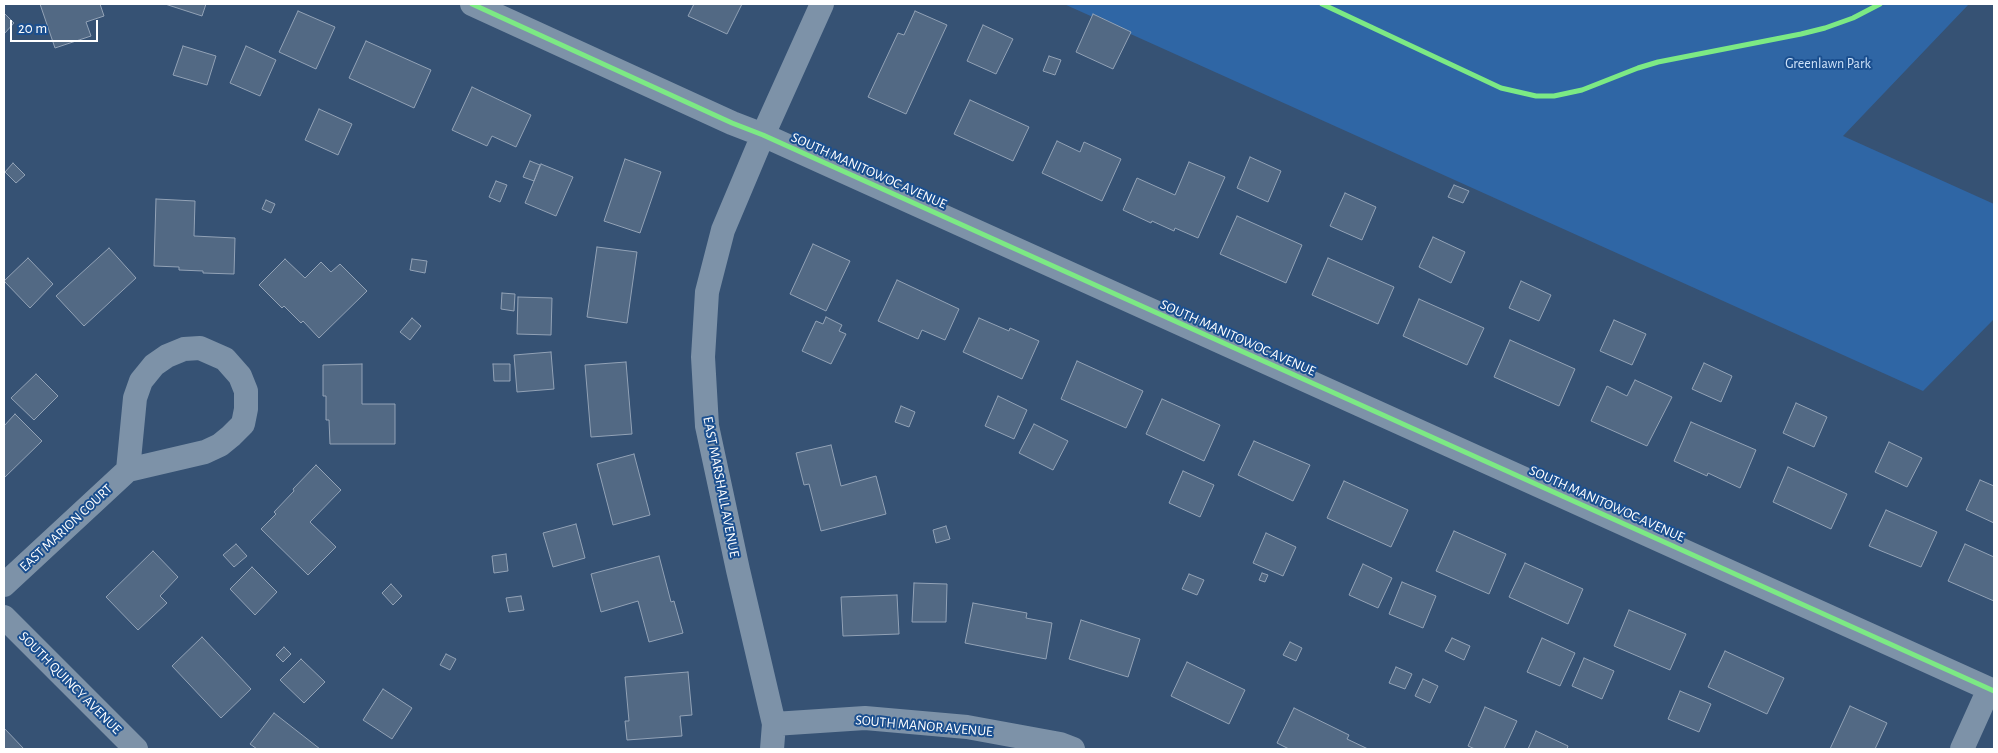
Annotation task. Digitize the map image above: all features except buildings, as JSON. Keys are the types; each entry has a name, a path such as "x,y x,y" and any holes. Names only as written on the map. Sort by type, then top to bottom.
{"street":[{"name":"SOUTH MANITOWOC AVENUE","path":"472,4 732,123 1992,690"},
{"name":"EAST MARSHALL AVENUE","path":"772,749 774,724 707,426 703,357 707,292 723,230 762,135 822,4"},
{"name":"EAST MARION COURT","path":"4,585 128,470 205,452 220,445 243,424 246,409 246,391 240,376 224,359 200,348 184,349 167,356 154,365 141,381 135,398 128,470"},
{"name":"SOUTH QUINCY AVENUE","path":"4,617 136,749"},
{"path":"1962,749 1992,690"},
{"name":"SOUTH MANOR AVENUE","path":"774,724 874,719 967,727 1060,744 1073,749"}],"green space":[{"name":"Greenlawn Park","path":"1064,4 1969,4 1843,136 1994,204 1994,319 1923,391"}],"cycle path":[{"path":"472,4 1994,691"},
{"path":"1322,4 1501,88 1536,96 1554,96 1582,90 1658,62 1825,28 1853,18 1880,4"}]}
